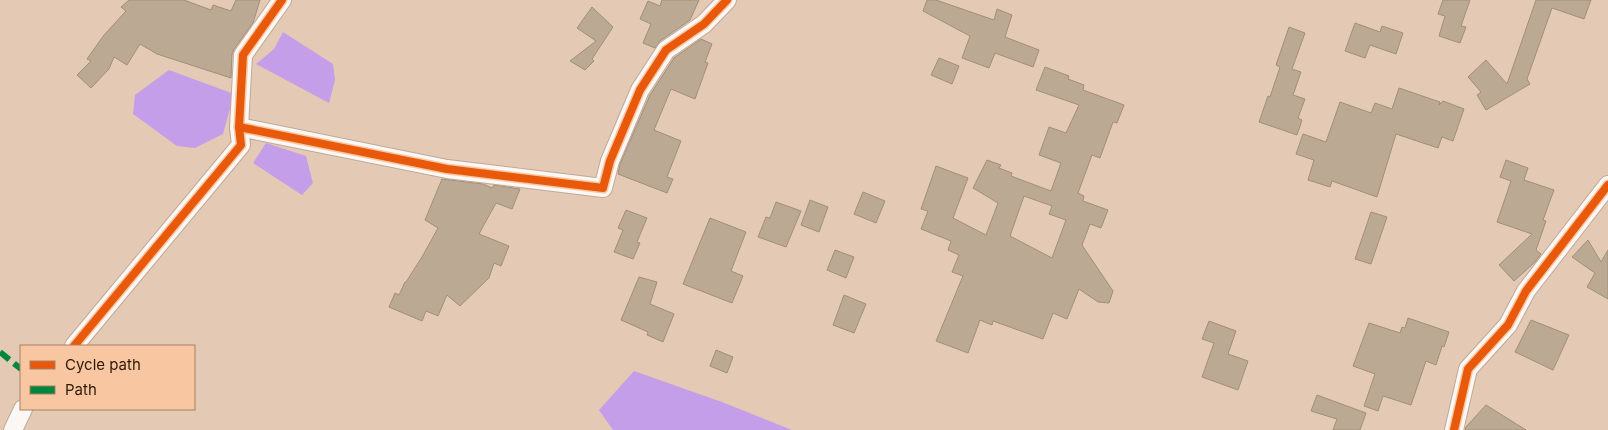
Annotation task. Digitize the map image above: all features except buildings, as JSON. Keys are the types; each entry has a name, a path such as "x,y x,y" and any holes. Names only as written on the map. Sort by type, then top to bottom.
{"street":[{"path":"75,345 241,145 243,56 282,0"},
{"path":"240,127 447,169 603,188 610,161 640,90 666,50 704,24 728,0"},
{"path":"1454,430 1468,369 1508,325 1526,291 1608,185"},
{"path":"13,430 23,410"}],"shaded area":[{"path":"283,32 333,64 335,80 329,103 256,64 274,49"},
{"path":"169,70 234,94 223,134 195,148 177,146 133,114 135,95"},
{"path":"266,143 306,156 313,183 302,195 253,163"},
{"path":"634,371 722,402 792,430 613,430 599,410"}],"marked path":[{"path":"0,352 20,368"}],"cycle path":[{"path":"75,345 241,145 239,127 243,55 282,0"},
{"path":"239,127 447,169 603,188 610,161 640,90 666,50 704,24 727,0"},
{"path":"1454,430 1468,369 1508,325 1526,291 1608,185"}]}
